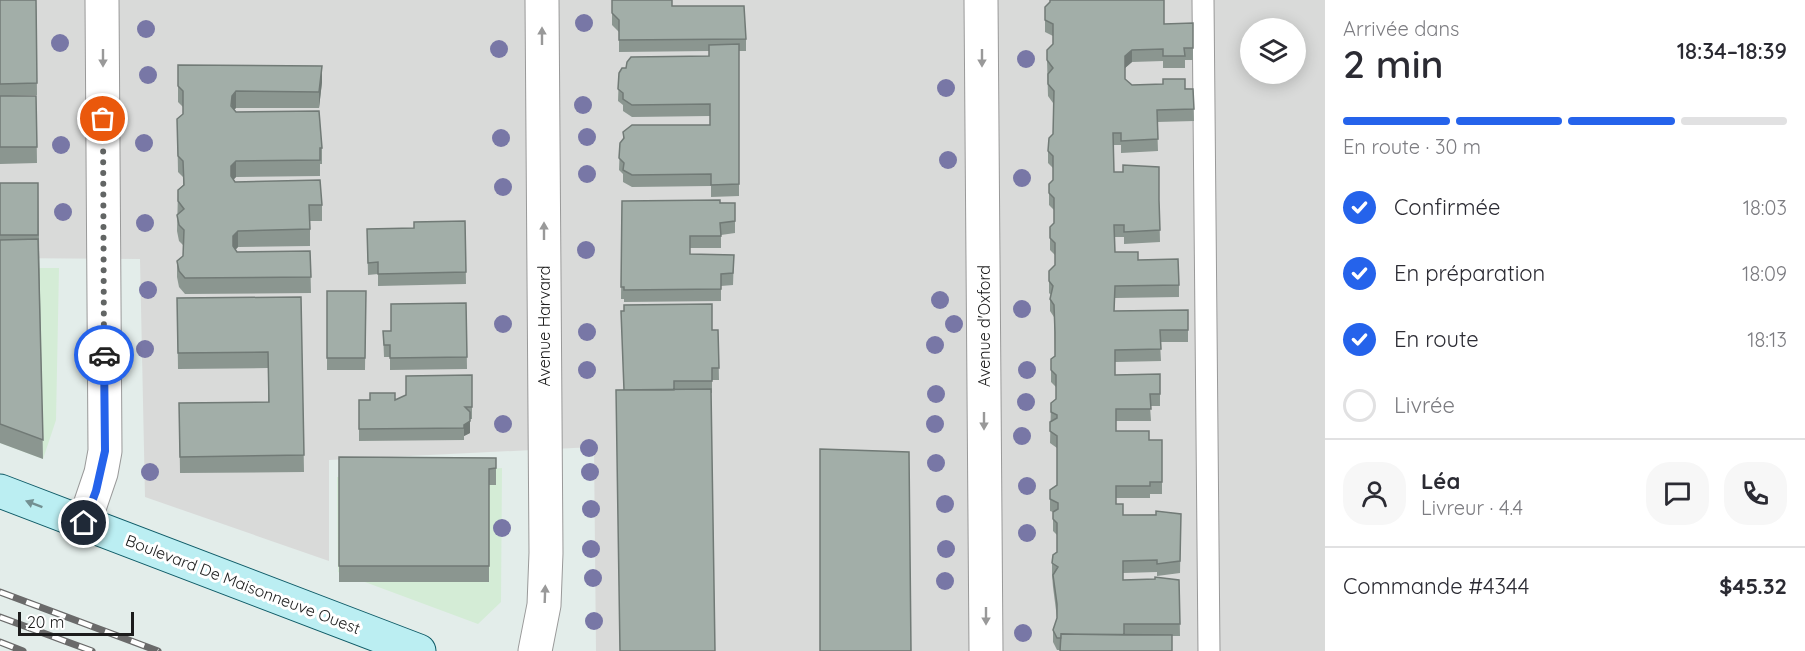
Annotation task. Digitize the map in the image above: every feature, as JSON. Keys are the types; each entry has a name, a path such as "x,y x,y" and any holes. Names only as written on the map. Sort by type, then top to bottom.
{"street":[{"path":"84,523 99,482 105,451 102,0"},
{"name":"Avenue Harvard","path":"535,651 544,605 546,553 542,0"},
{"name":"Avenue d'Oxford","path":"981,0 986,651"},
{"name":"Boulevard De Maisonneuve Ouest","path":"0,491 419,651"}],"lane":[{"path":"1203,0 1209,651"}],"shaded area":[{"path":"0,0 1325,0 1325,651 596,651 594,447 329,460 329,561 145,497 140,259 0,258"},
{"path":"0,268 59,268 56,420 43,459 0,443"},
{"path":"502,468 501,602 478,624 338,572 337,477"}],"building":[{"path":"0,0 36,0 37,83 0,84"},
{"path":"612,0 672,0 672,6 744,6 746,39 619,40 619,20 612,13"},
{"path":"1050,0 1164,0 1164,24 1193,23 1193,48 1184,48 1185,56 1163,56 1163,49 1132,50 1125,56 1125,79 1132,85 1163,84 1163,79 1185,79 1185,89 1193,89 1194,109 1157,110 1158,139 1121,141 1121,133 1113,133 1114,172 1123,172 1123,165 1159,167 1160,230 1124,232 1124,225 1114,225 1115,252 1138,252 1138,260 1178,259 1179,285 1115,286 1114,311 1188,310 1188,330 1160,330 1161,349 1115,350 1115,375 1160,374 1160,394 1150,394 1151,409 1116,409 1116,431 1149,431 1149,440 1162,440 1162,482 1150,482 1150,486 1116,486 1116,504 1123,504 1123,515 1156,515 1156,511 1181,514 1180,561 1157,564 1157,560 1123,561 1123,580 1155,579 1155,577 1179,580 1180,624 1124,624 1124,635 1061,634 1061,638 1057,638 1053,630 1057,618 1057,604 1053,575 1058,567 1052,563 1053,555 1057,552 1057,523 1053,519 1053,512 1058,509 1058,503 1050,499 1050,490 1057,485 1057,436 1050,431 1050,422 1057,418 1057,415 1051,412 1051,403 1056,399 1056,375 1051,370 1051,359 1055,356 1055,332 1054,305 1050,299 1053,286 1049,281 1049,271 1055,265 1055,243 1050,238 1050,227 1054,223 1054,198 1049,193 1049,184 1053,180 1053,156 1048,151 1049,138 1053,134 1054,91 1048,84 1048,74 1053,68 1047,60 1047,50 1053,44 1053,24 1045,20 1045,7"},
{"path":"739,44 739,184 711,185 711,174 632,175 623,170 624,163 619,158 620,143 624,138 623,132 632,125 710,125 710,104 632,105 623,99 623,93 618,89 619,73 622,68 626,68 631,57 709,56 709,45"},
{"path":"178,65 322,66 319,92 236,91 232,96 231,106 236,112 319,111 322,148 320,148 320,160 236,161 231,166 231,176 235,182 320,180 322,205 309,205 310,229 238,231 233,236 233,246 237,252 310,251 311,277 185,278 179,271 177,261 183,256 184,230 179,225 177,215 184,209 178,201 178,190 184,185 183,161 178,156 177,119 183,114 183,91 178,86"},
{"path":"0,96 36,96 37,147 0,147"},
{"path":"0,183 38,183 38,235 0,235"},
{"path":"720,200 720,203 735,203 735,221 720,223 721,236 690,236 690,254 734,255 733,273 721,274 721,289 624,290 624,287 621,287 622,201"},
{"path":"465,221 466,272 378,274 378,262 368,263 367,229 414,228 414,222"},
{"path":"38,239 43,440 0,424 0,240"},
{"path":"327,291 366,291 365,358 327,358"},
{"path":"301,297 304,455 180,457 179,403 269,402 268,352 178,353 177,298"},
{"path":"466,303 467,357 390,358 390,345 384,345 383,331 391,331 391,304"},
{"path":"712,304 712,330 718,330 719,368 712,368 712,381 674,381 674,390 624,390 621,311 624,311 624,305"},
{"path":"472,375 472,407 465,407 470,412 470,421 464,425 464,428 359,429 359,400 370,400 370,393 395,393 395,400 406,395 406,376"},
{"path":"711,389 715,651 620,651 616,390"},
{"path":"820,449 909,452 911,651 820,651"},
{"path":"339,457 496,458 496,468 489,469 489,566 339,566"},
{"path":"1061,634 1172,635 1172,651 1060,651"}],"railway":[{"path":"0,592 158,651"},
{"path":"0,617 92,651"},
{"path":"0,642 23,651"}],"way so far":[{"path":"103,119 104,355"}],"route":[{"path":"84,523 96,491 105,451 104,355"}]}
